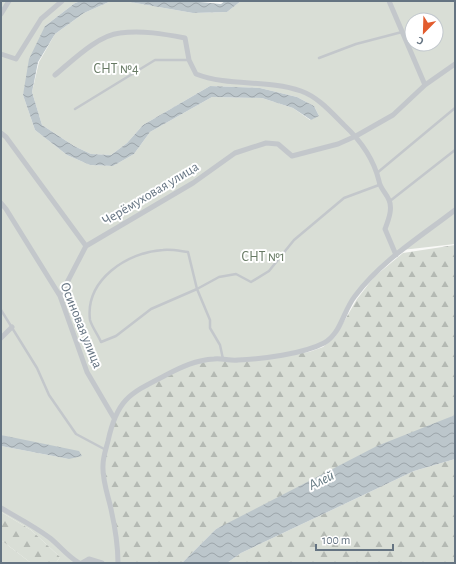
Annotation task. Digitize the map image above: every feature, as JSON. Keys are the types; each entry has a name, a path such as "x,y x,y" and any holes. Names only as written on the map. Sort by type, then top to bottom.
{"street":[{"path":"1,14 9,1"},
{"path":"1,54 16,59 41,19 62,1"},
{"path":"389,1 425,85"},
{"path":"56,75 78,55 102,40 119,33 152,32 185,38 189,60 196,74 209,79 262,83 301,91 320,102 356,136 377,174 380,185 390,201 390,217 385,229 396,255"},
{"path":"356,136 393,115 425,85 455,64"},
{"path":"1,133 6,137 86,246 60,296"},
{"name":"Черёмуховая улица","path":"86,246 193,183 235,153 266,143 278,144 292,156 338,144 356,136"},
{"name":"Осиновая улица","path":"1,203 60,296 87,372 114,418"},
{"path":"118,563 112,510 105,484 103,465 114,418 126,400 142,387 188,364 214,359 236,360 262,358 308,349 325,343 335,334 354,298 373,275 396,255 455,210"},
{"path":"1,338 12,328"},
{"path":"1,508 35,527 70,558 79,563"},
{"path":"82,563 89,559 102,563"}],"lane":[{"path":"320,58 356,44 402,32"},
{"path":"75,109 155,60 189,60"},
{"path":"377,174 455,108"},
{"path":"390,201 455,150"},
{"path":"223,359 220,345 210,328 210,320 197,289 188,252 163,250 142,254 117,265 99,283 90,303 91,322 101,342 116,336 151,309 197,289 219,277 236,274 251,282 269,271 294,240 344,198 380,185"},
{"path":"1,310 37,368 49,395 76,434 106,450"}],"green space":[{"path":"1,1 81,1 75,3 45,26 23,95 35,130 67,155 90,165 113,166 134,154 150,132 212,97 262,98 293,108 310,120 319,116 314,106 297,97 260,88 210,86 143,125 127,143 111,155 91,154 74,146 42,125 32,92 39,62 55,34 84,13 111,1 124,1 193,13 227,12 241,1 455,1 455,244 402,250 354,297 335,334 322,343 309,348 118,563 56,563 60,557 31,530 1,512 1,446 69,459 1,435"},
{"path":"455,245 455,415 216,529 182,563 119,563 103,465 112,422 126,400 188,364 214,359 262,358 309,352 323,347 335,337 357,299 374,277 403,253"},
{"path":"455,459 455,563 227,563 241,553 414,471"},
{"path":"1,512 31,530 60,557 56,563 31,563 1,540"},
{"path":"1,540 31,563 1,563"}],"water":[{"path":"81,1 111,1 84,13 55,34 38,62 32,92 42,125 74,146 91,154 111,155 127,143 143,125 210,86 260,88 297,97 314,106 319,116 311,120 293,108 262,98 212,97 150,132 134,154 113,166 90,165 67,155 35,130 23,95 29,59 45,26 75,3"},
{"path":"124,1 189,1 221,4 225,1 241,1 227,12 193,13"},
{"name":"Алей","path":"455,415 455,459 414,471 241,553 227,563 182,563 216,529 377,446"},
{"path":"1,435 79,451 82,456 69,459 1,446"}],"park label":[{"name":"СНТ №4","path":"116,68"},
{"name":"СНТ №1","path":"263,256"}]}
